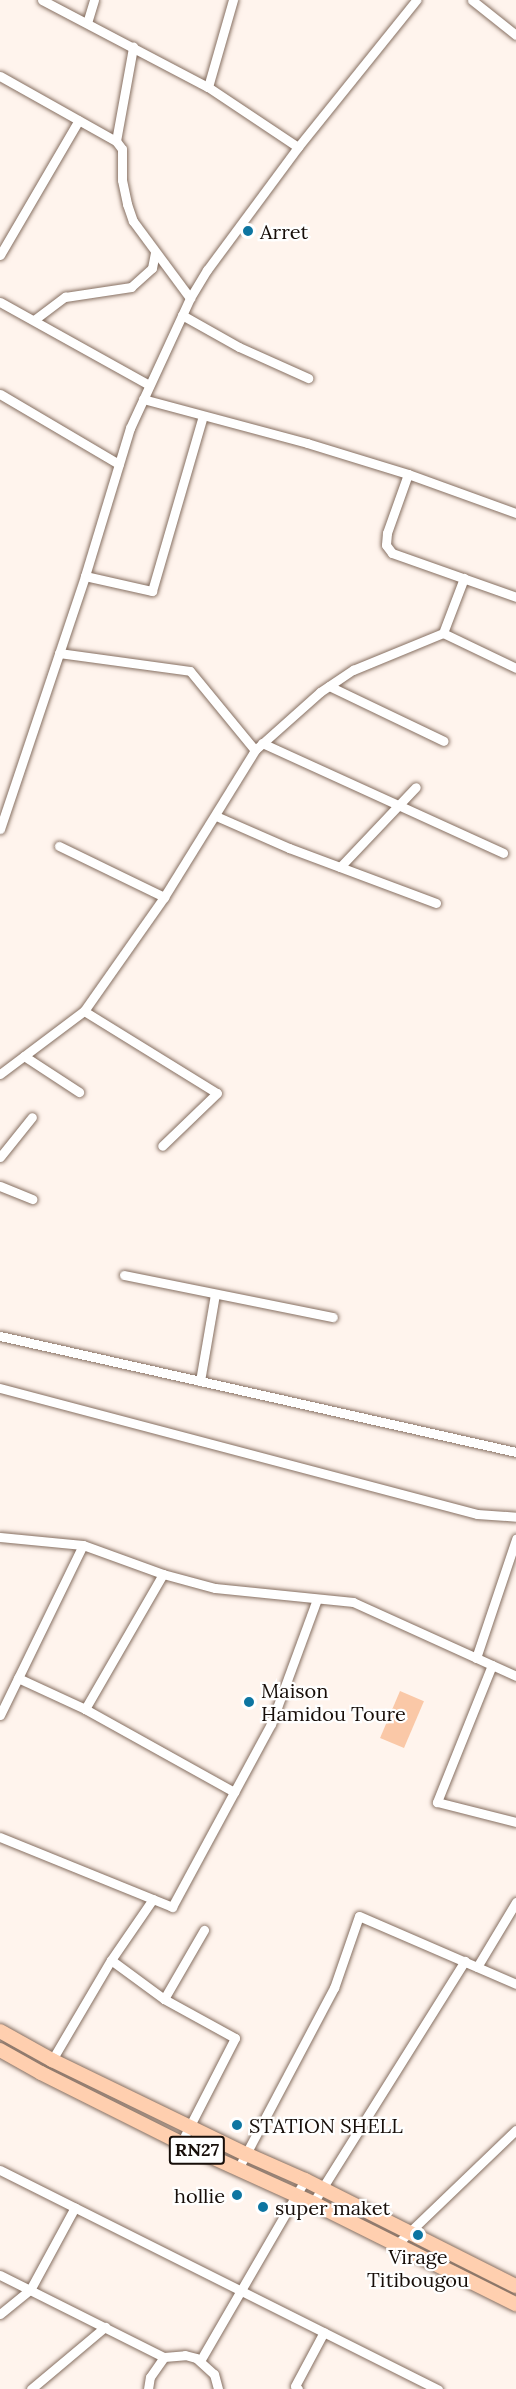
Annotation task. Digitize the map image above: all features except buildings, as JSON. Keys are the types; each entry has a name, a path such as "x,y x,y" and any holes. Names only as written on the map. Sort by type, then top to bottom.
{"main road":[{"name":"RN27","path":"0,2031 52,2060 189,2127 322,2188 516,2286"},
{"name":"RN27","path":"0,2050 40,2073 181,2143 313,2203 516,2304"}],"street":[{"path":"42,0 208,87 298,147"},
{"path":"87,23 94,0"},
{"path":"0,830 85,576 130,428 190,298 207,270 298,147 416,0"},
{"path":"472,0 516,35"},
{"path":"208,87 230,1"},
{"path":"116,141 133,47"},
{"path":"0,76 116,141 122,149 122,180 127,204 134,221 190,298"},
{"path":"0,255 78,120"},
{"path":"34,320 65,297 131,287 152,268 155,252"},
{"path":"0,302 149,385"},
{"path":"182,315 229,342 308,378"},
{"path":"0,394 119,464"},
{"path":"143,399 307,443 408,474 516,513"},
{"path":"85,576 152,591 203,416"},
{"path":"408,474 387,533 386,545 392,553 516,597"},
{"path":"0,1074 84,1011 164,897 259,746 329,686 353,670 443,633 464,578"},
{"path":"443,633 516,668"},
{"path":"59,653 190,671 259,746 399,805 503,853"},
{"path":"329,686 444,741"},
{"path":"340,867 416,787"},
{"path":"216,816 289,848 436,903"},
{"path":"59,846 164,897"},
{"path":"84,1011 217,1093 162,1146"},
{"path":"24,1056 79,1092"},
{"path":"0,1157 32,1117"},
{"path":"0,1186 33,1199"},
{"path":"124,1275 333,1317"},
{"path":"200,1381 215,1294"},
{"path":"0,1336 516,1452"},
{"path":"0,1388 477,1514 516,1517"},
{"path":"0,1537 82,1545 163,1574 215,1588 353,1602 516,1676"},
{"path":"476,1658 516,1539"},
{"path":"0,1715 82,1545"},
{"path":"85,1709 163,1574"},
{"path":"0,1837 172,1907 271,1724 317,1599"},
{"path":"492,1665 437,1802 515,1819"},
{"path":"18,1678 85,1709 234,1792"},
{"path":"52,2060 111,1960 153,1899"},
{"path":"477,1967 516,1902"},
{"path":"238,2169 334,1988 359,1916 516,1984"},
{"path":"164,1999 204,1930"},
{"path":"111,1960 164,1999 235,2038 181,2143"},
{"path":"313,2203 465,1961"},
{"path":"396,2245 516,2130"},
{"path":"0,2170 438,2389"},
{"path":"200,2361 294,2195 305,2180"},
{"path":"0,2314 30,2290 75,2207"},
{"path":"0,2275 164,2357 185,2355 200,2361 214,2374 218,2389"},
{"path":"31,2389 105,2327"},
{"path":"298,2389 295,2386 324,2332"},
{"path":"148,2389 150,2377 164,2357"}],"shaded area":[{"path":"400,1691 424,1701 404,1748 380,1738"}],"place":[{"name":"Arret","path":"248,231"},
{"name":"Maison Hamidou Toure","path":"249,1702"},
{"name":"STATION SHELL","path":"237,2125"},
{"name":"hollie","path":"237,2195"},
{"name":"super maket","path":"263,2207"},
{"name":"Virage Titibougou","path":"418,2235"}]}
